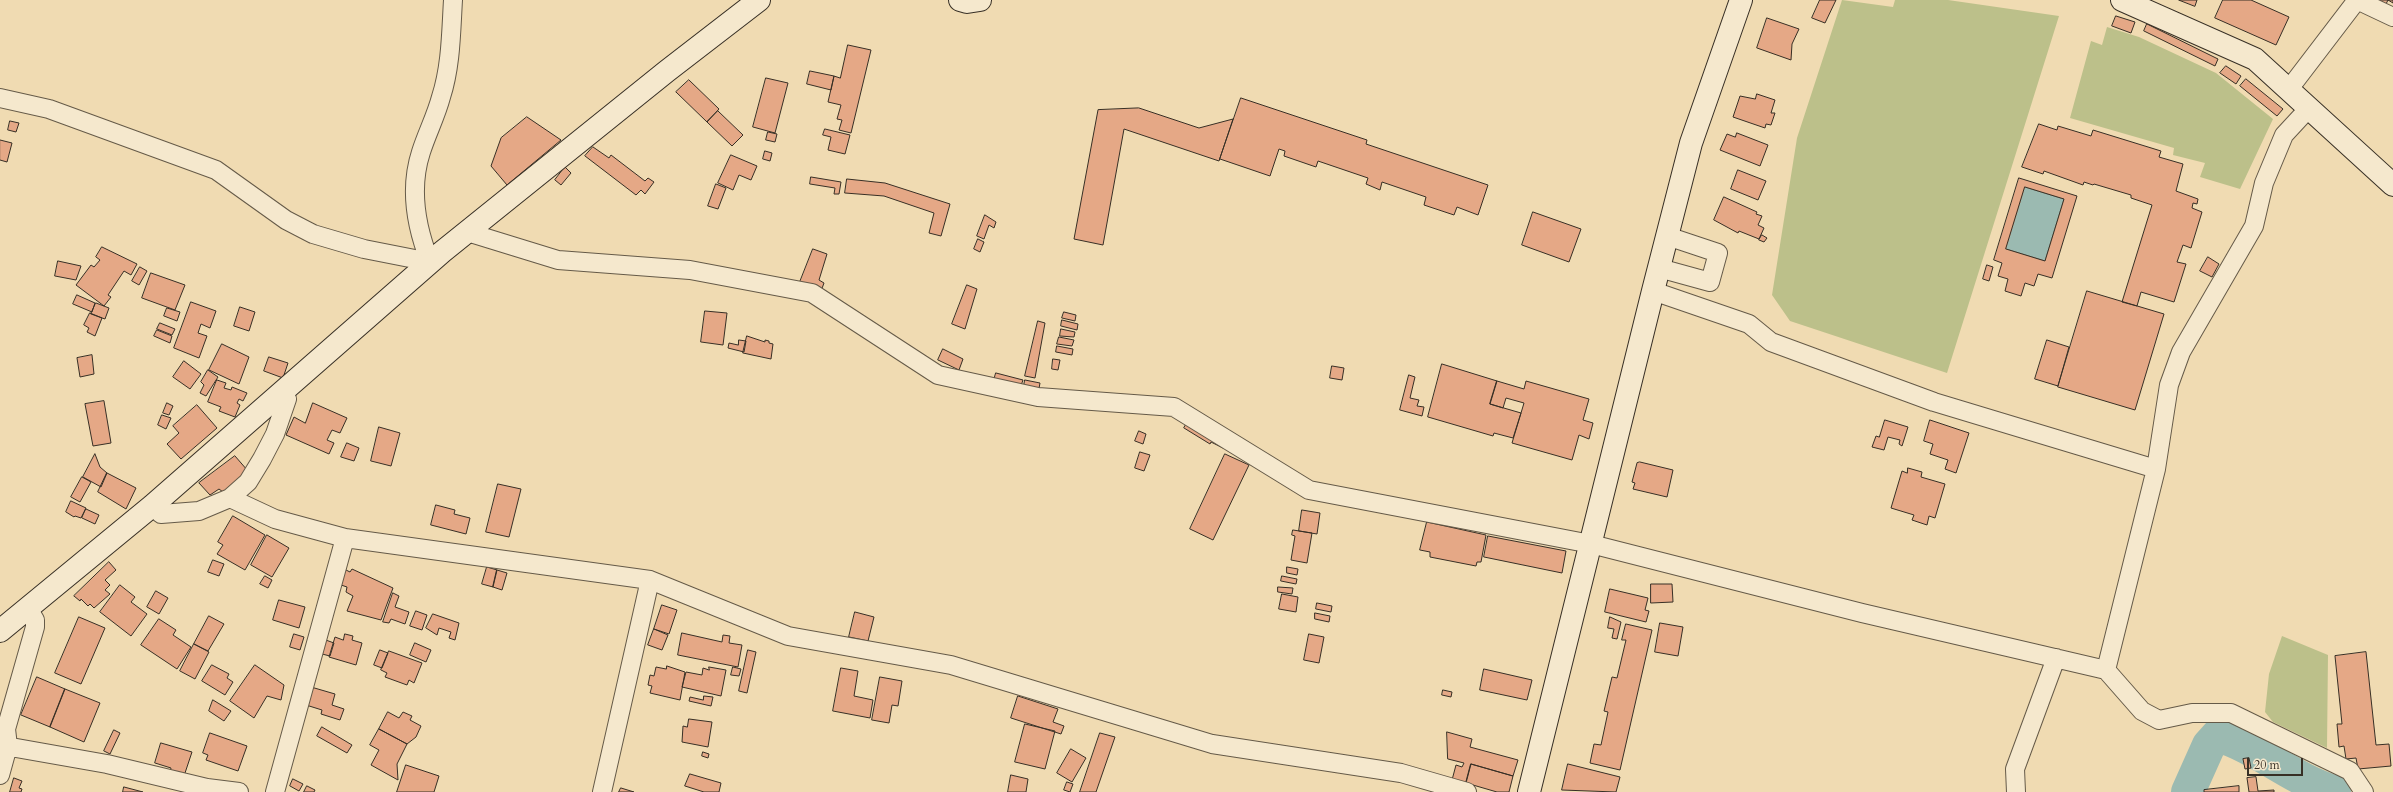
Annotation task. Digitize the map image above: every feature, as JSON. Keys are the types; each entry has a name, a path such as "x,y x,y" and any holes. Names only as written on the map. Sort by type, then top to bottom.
{"street":[{"path":"430,262 421,240 414,187 421,152 441,97 445,81 449,58 453,0"},
{"path":"0,632 152,506 430,262 667,71 759,0"},
{"path":"960,0 967,2 980,0"},
{"path":"1530,792 1652,291 1692,143 1741,0"},
{"path":"2122,0 2255,58 2393,185"},
{"path":"2288,89 2357,0 2393,17"},
{"path":"0,98 49,109 216,170 286,220 313,234 364,249 430,262"},
{"path":"2106,670 2156,469 2169,385 2181,352 2254,226 2264,183 2284,135 2309,108"},
{"path":"467,232 558,260 690,270 812,293 938,374 1038,398 1174,407 1309,490 1591,544 1862,613 2106,670 2142,711 2159,720 2192,713 2231,714 2350,771 2364,792"},
{"path":"1659,268 1710,282 1718,254 1667,236"},
{"path":"1652,291 1748,324 1771,342 1934,402 2156,469"},
{"path":"152,506 161,514 200,511 230,498 248,482 275,434 287,399 283,392"},
{"path":"230,498 275,519 345,538 650,580 788,636 951,666 1212,744 1401,773 1467,792"},
{"path":"275,792 345,538"},
{"path":"602,792 650,580"},
{"path":"0,775 6,729 35,627 35,620 28,608"},
{"path":"2016,791 2015,769 2056,658"},
{"path":"4,745 107,764 207,788 239,792"}],"green space":[{"path":"1842,0 1893,7 1895,0 1948,0 2059,16 1947,373 1790,321 1772,295 1797,138"},
{"path":"2107,27 2139,37 2216,73 2273,119 2240,189 2200,177 2205,163 2173,155 2174,148 2070,118 2091,41 2102,45"},
{"path":"2282,636 2328,655 2327,748 2273,722 2265,712 2269,674"}],"water":[{"path":"2025,187 2064,199 2045,261 2006,249"}],"building":[{"path":"1820,0 1836,0 1825,23 1812,18"},
{"path":"2179,0 2197,0 2195,6"},
{"path":"2223,0 2251,0 2289,17 2276,45 2215,18"},
{"path":"2378,0 2388,0 2386,4"},
{"path":"2116,16 2135,22 2131,33 2112,26"},
{"path":"1767,18 1799,29 1792,44 1791,60 1757,48"},
{"path":"2147,24 2218,59 2215,66 2144,31"},
{"path":"848,45 871,50 851,133 839,130 842,120 837,119 841,105 828,102 834,76 840,78"},
{"path":"2226,66 2241,76 2236,84 2220,73"},
{"path":"810,71 834,76 831,90 807,84"},
{"path":"766,78 788,83 775,133 753,127"},
{"path":"2246,79 2283,109 2277,116 2240,86"},
{"path":"689,80 719,109 707,122 676,92"},
{"path":"1757,94 1775,100 1771,113 1775,113 1771,125 1766,124 1765,128 1733,117 1740,96 1755,99"},
{"path":"1241,98 1367,140 1366,144 1488,185 1478,215 1457,207 1454,215 1424,205 1426,197 1382,182 1380,190 1366,184 1368,178 1318,161 1316,167 1284,156 1285,151 1279,149 1270,176 1220,159"},
{"path":"1139,108 1199,128 1233,119 1219,161 1124,129 1103,245 1074,239 1098,110"},
{"path":"718,111 743,135 732,146 707,122"},
{"path":"527,117 561,140 507,185 491,166 501,138"},
{"path":"10,121 19,123 16,132 8,130"},
{"path":"2039,124 2057,130 2058,126 2091,136 2093,130 2161,151 2159,157 2183,164 2176,191 2198,199 2197,204 2193,203 2192,208 2202,212 2191,248 2183,245 2177,262 2186,264 2174,302 2141,292 2137,306 2122,302 2152,205 2131,198 2131,195 2094,184 2084,182 2083,185 2044,171 2043,174 2022,167"},
{"path":"825,129 850,135 845,154 828,150 831,137 823,135"},
{"path":"768,132 777,134 775,142 766,140"},
{"path":"1737,133 1768,145 1760,166 1720,150 1727,134 1735,137"},
{"path":"0,140 12,143 7,162 0,160"},
{"path":"593,147 609,158 611,155 645,181 648,178 654,182 645,194 641,190 636,195 585,156"},
{"path":"765,151 772,153 770,161 763,159"},
{"path":"731,155 757,166 751,180 739,175 733,190 718,183"},
{"path":"565,167 571,173 561,185 555,180"},
{"path":"1738,170 1766,181 1758,200 1731,189"},
{"path":"811,177 841,182 839,194 834,194 835,188 810,184"},
{"path":"2019,178 2077,196 2052,278 2038,274 2034,286 2025,283 2021,296 2005,291 2008,279 1998,276 2002,263 1994,260","holes":["2025,187 2064,199 2045,261 2006,249"]},
{"path":"847,179 885,183 950,204 941,236 929,233 934,213 884,196 845,193"},
{"path":"716,184 726,188 718,209 708,206"},
{"path":"1724,197 1757,212 1756,214 1762,216 1758,225 1764,228 1759,239 1739,231 1738,233 1714,220"},
{"path":"1533,212 1581,229 1569,262 1522,245"},
{"path":"985,215 996,222 994,228 989,225 984,239 977,236"},
{"path":"1762,235 1767,238 1764,242 1759,240"},
{"path":"978,239 984,242 980,252 974,249"},
{"path":"102,247 137,264 131,275 124,271 108,295 111,297 104,306 76,285 91,265 94,267 100,260 96,257"},
{"path":"813,249 827,254 819,280 824,283 821,291 800,282"},
{"path":"2208,257 2219,264 2212,277 2200,271"},
{"path":"58,261 81,266 76,280 55,276"},
{"path":"1987,265 1993,267 1989,281 1983,279"},
{"path":"140,267 147,271 139,285 132,281"},
{"path":"151,273 185,285 175,310 142,298"},
{"path":"967,285 977,289 965,329 952,324"},
{"path":"2087,291 2164,314 2135,410 2058,387"},
{"path":"77,295 95,303 92,312 73,304"},
{"path":"191,302 216,311 210,328 201,324 198,333 207,336 199,358 174,348"},
{"path":"96,303 109,308 105,319 91,314"},
{"path":"240,307 255,312 249,331 234,326"},
{"path":"167,308 180,312 177,321 164,316"},
{"path":"705,311 727,313 723,345 701,342"},
{"path":"1064,312 1076,315 1075,321 1062,318"},
{"path":"90,313 102,318 95,336 87,332 89,328 84,325"},
{"path":"1062,320 1078,324 1077,330 1061,326"},
{"path":"1038,321 1045,323 1035,378 1025,376"},
{"path":"160,323 175,329 172,335 157,329"},
{"path":"1061,329 1075,332 1074,337 1060,336"},
{"path":"157,330 172,336 170,343 154,336"},
{"path":"747,336 765,342 765,340 769,341 769,343 773,344 771,359 743,353"},
{"path":"1059,337 1074,340 1072,346 1057,344"},
{"path":"739,340 746,341 744,352 728,348 729,343 738,345"},
{"path":"2047,340 2069,347 2058,386 2035,379"},
{"path":"222,344 249,357 239,384 209,370"},
{"path":"1057,346 1073,349 1072,355 1056,352"},
{"path":"943,349 963,359 959,370 938,360"},
{"path":"92,355 94,374 80,377 77,358"},
{"path":"269,357 288,363 283,378 264,371"},
{"path":"1053,359 1060,360 1058,370 1052,369"},
{"path":"184,361 201,374 190,389 173,377"},
{"path":"1442,364 1497,381 1490,404 1521,413 1513,438 1494,433 1493,436 1428,417"},
{"path":"1332,366 1344,368 1342,380 1330,378"},
{"path":"208,370 218,377 206,396 200,393 204,385 201,382"},
{"path":"996,373 1023,380 1019,391 993,384"},
{"path":"1409,375 1415,377 1410,398 1419,400 1417,406 1424,407 1422,416 1400,410"},
{"path":"217,380 226,383 224,388 231,390 232,387 247,393 243,401 239,399 237,403 240,405 235,417 219,411 221,407 208,402"},
{"path":"1025,380 1040,383 1038,394 1023,392"},
{"path":"1497,381 1524,389 1526,381 1589,399 1583,420 1593,423 1589,439 1579,435 1572,460 1512,443 1524,403 1506,398 1503,408 1490,404"},
{"path":"104,401 111,443 93,446 85,404"},
{"path":"167,403 173,406 169,415 163,413"},
{"path":"313,403 347,418 340,433 332,430 327,440 334,443 329,454 286,435 294,417 305,423"},
{"path":"197,405 217,428 181,459 167,444 179,433 173,426"},
{"path":"162,415 171,418 166,429 158,425"},
{"path":"1885,420 1908,427 1902,446 1899,444 1900,440 1888,437 1884,450 1872,447 1876,436 1879,437"},
{"path":"1930,420 1969,433 1956,473 1945,469 1948,460 1930,454 1933,444 1924,441"},
{"path":"1187,423 1224,445 1223,448 1211,442 1210,444 1184,428"},
{"path":"379,427 400,433 391,466 371,461"},
{"path":"1139,431 1146,434 1143,444 1135,441"},
{"path":"347,443 359,448 354,461 341,457"},
{"path":"1140,452 1150,455 1144,471 1135,468"},
{"path":"95,454 100,467 107,473 101,487 83,477"},
{"path":"1225,454 1249,465 1213,540 1190,529"},
{"path":"235,456 248,471 223,492 219,489 210,495 199,483"},
{"path":"1640,462 1673,470 1667,497 1633,489 1635,483 1632,482 1637,463"},
{"path":"1908,468 1922,472 1921,477 1945,484 1935,518 1929,516 1927,525 1912,520 1914,515 1891,508 1902,471 1907,473"},
{"path":"107,473 136,488 126,509 98,492"},
{"path":"82,477 91,482 80,502 71,497"},
{"path":"498,484 521,489 509,537 486,532"},
{"path":"71,501 86,508 81,518 74,517 66,512"},
{"path":"436,505 455,510 454,514 470,518 466,534 431,525"},
{"path":"86,509 99,515 95,524 82,518"},
{"path":"1302,510 1320,513 1317,534 1299,531"},
{"path":"233,516 265,535 245,570 217,554 223,545 218,542"},
{"path":"1427,522 1486,535 1481,562 1477,562 1476,566 1430,557 1430,552 1420,550"},
{"path":"1293,530 1312,533 1307,563 1291,560 1295,536 1292,535"},
{"path":"267,535 289,548 272,577 251,565"},
{"path":"1488,536 1566,551 1562,573 1484,557"},
{"path":"213,560 224,564 219,576 208,572"},
{"path":"109,562 116,570 105,580 110,585 105,590 110,594 94,608 90,604 88,606 81,599 80,601 74,596"},
{"path":"487,567 497,570 493,587 482,584"},
{"path":"1287,567 1298,569 1297,575 1287,573"},
{"path":"344,569 350,572 352,569 393,588 381,620 347,611 353,596 346,592 347,587 338,584"},
{"path":"497,570 507,573 502,590 493,587"},
{"path":"265,576 272,580 268,588 260,584"},
{"path":"1282,576 1297,579 1296,584 1281,581"},
{"path":"1651,584 1672,584 1673,602 1651,603"},
{"path":"120,585 135,597 131,602 147,614 131,636 100,612"},
{"path":"1278,587 1293,588 1292,594 1278,592"},
{"path":"1610,589 1648,598 1645,610 1649,611 1646,622 1605,612"},
{"path":"156,591 168,598 159,614 147,607"},
{"path":"393,593 399,596 395,607 409,612 405,624 391,619 389,623 383,622"},
{"path":"1282,594 1298,597 1296,612 1279,609"},
{"path":"279,600 305,607 299,628 273,620"},
{"path":"1317,603 1332,606 1331,612 1316,609"},
{"path":"662,605 677,610 669,634 654,629"},
{"path":"416,611 427,615 422,630 410,626"},
{"path":"855,612 874,617 868,641 849,637"},
{"path":"1315,613 1330,616 1329,622 1315,619"},
{"path":"433,614 459,623 455,640 449,638 451,632 439,628 437,635 426,628"},
{"path":"209,616 224,624 208,651 194,644"},
{"path":"79,617 105,628 81,684 55,673"},
{"path":"1610,617 1621,622 1617,639 1612,638 1614,629 1608,628"},
{"path":"159,619 176,630 173,635 191,647 177,669 141,645"},
{"path":"1660,623 1683,627 1678,656 1655,652"},
{"path":"1626,624 1652,630 1620,770 1590,763 1594,744 1601,745 1608,712 1604,711 1612,677 1617,678 1626,640 1622,640"},
{"path":"654,629 668,635 662,650 648,645"},
{"path":"682,633 722,642 723,635 730,636 729,643 742,645 738,667 678,655"},
{"path":"294,634 304,637 300,650 290,647"},
{"path":"345,634 353,636 352,640 362,643 356,665 329,657 335,637 343,640"},
{"path":"1309,634 1324,637 1319,663 1304,660"},
{"path":"323,639 334,643 330,656 318,653"},
{"path":"415,643 431,650 426,662 410,655"},
{"path":"194,644 209,652 195,679 180,671"},
{"path":"380,650 388,653 382,668 374,665"},
{"path":"748,650 756,652 747,693 739,691"},
{"path":"389,651 422,663 414,683 409,680 407,685 385,677 387,673 381,670"},
{"path":"2366,652 2376,745 2389,744 2391,766 2358,769 2356,758 2346,759 2344,746 2339,747 2337,724 2342,724 2335,656"},
{"path":"212,665 229,674 227,678 233,682 225,695 202,681"},
{"path":"255,665 284,685 281,700 267,696 254,718 230,701"},
{"path":"667,666 685,672 680,700 650,693 652,686 648,685 650,675 654,676 656,667 666,669"},
{"path":"709,667 726,670 721,696 682,687 686,672 702,675 703,668 709,670"},
{"path":"733,667 741,669 739,676 731,675"},
{"path":"841,668 858,671 854,696 873,700 870,718 833,711"},
{"path":"1484,669 1532,680 1527,700 1480,690"},
{"path":"37,677 65,689 50,727 21,715"},
{"path":"880,677 902,681 898,706 892,705 889,723 872,720"},
{"path":"311,687 335,694 332,705 344,709 340,720 321,714 322,710 306,705"},
{"path":"65,689 100,703 84,742 50,727"},
{"path":"1443,690 1452,692 1451,697 1442,695"},
{"path":"704,696 713,697 711,706 689,701 690,697 703,700"},
{"path":"1018,696 1058,709 1053,722 1064,726 1061,734 1011,718"},
{"path":"213,700 231,711 224,721 209,711"},
{"path":"388,712 399,718 403,712 412,716 410,720 421,726 416,737 407,744 379,729"},
{"path":"689,719 712,722 708,747 682,742 683,726 687,727"},
{"path":"1025,724 1055,731 1045,769 1015,762"},
{"path":"322,727 352,745 347,753 317,736"},
{"path":"379,729 407,744 397,764 398,780 371,765 379,750 370,745"},
{"path":"114,730 120,733 110,754 104,751"},
{"path":"1447,732 1472,739 1470,747 1518,760 1513,776 1471,764 1466,783 1452,780 1456,765 1462,767 1464,763 1448,759"},
{"path":"210,733 247,746 238,771 206,760 208,755 203,753"},
{"path":"1100,733 1115,737 1096,792 1080,792"},
{"path":"161,743 192,752 184,776 170,772 171,768 155,763"},
{"path":"1071,749 1086,758 1072,782 1057,773"},
{"path":"703,752 709,754 708,758 702,756"},
{"path":"2249,758 2251,768 2245,769 2243,759"},
{"path":"1471,764 1513,776 1509,792 1497,792 1466,783"},
{"path":"1568,764 1620,777 1616,792 1562,790"},
{"path":"406,765 439,776 434,792 397,792"},
{"path":"690,774 721,783 719,792 704,792 685,786"},
{"path":"1011,775 1028,779 1026,792 1008,792"},
{"path":"2256,777 2258,791 2274,790 2274,792 2249,792 2247,778"},
{"path":"14,778 22,781 19,788 22,789 21,792 10,792"},
{"path":"293,779 303,784 299,791 290,786"},
{"path":"1067,782 1073,784 1070,792 1064,790"},
{"path":"307,786 315,790 314,792 304,792"},
{"path":"2239,786 2239,792 2204,792 2204,790"},
{"path":"124,787 143,792 123,792"},
{"path":"621,788 634,792 619,792"}],"waterway":[{"path":"2188,792 2209,745 2218,735 2248,748 2304,779 2334,792"}]}
